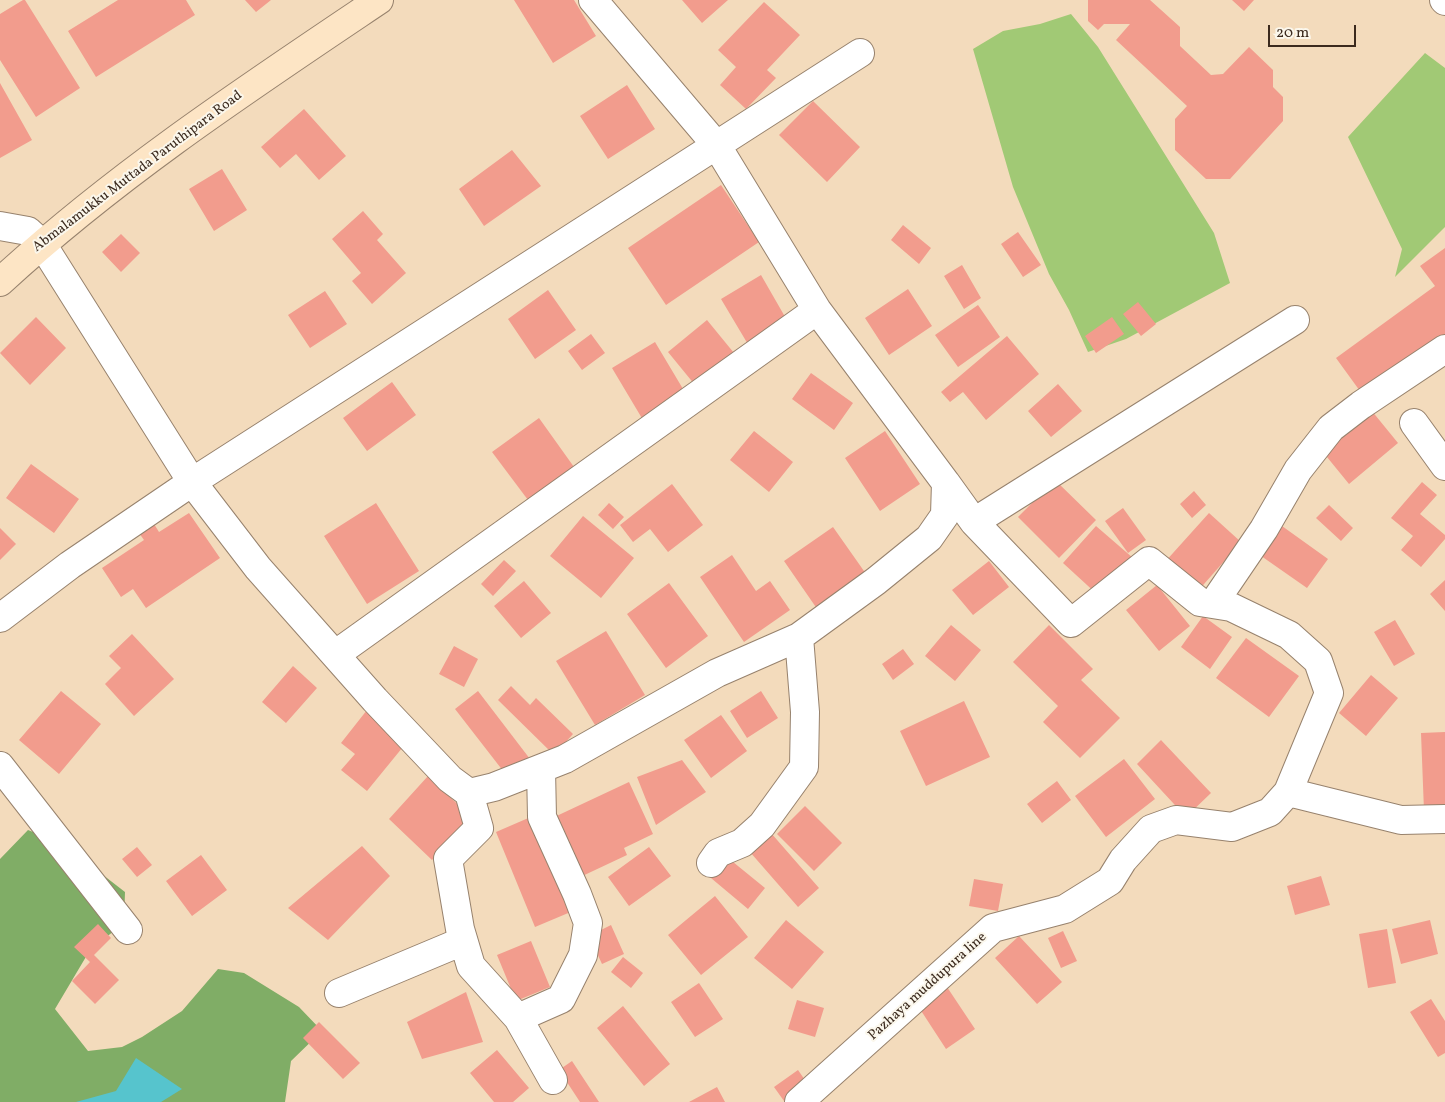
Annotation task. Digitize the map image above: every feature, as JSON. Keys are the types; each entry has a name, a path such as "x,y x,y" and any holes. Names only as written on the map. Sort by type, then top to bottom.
{"main road":[{"name":"Abmalamukku Muttada Paruthipara Road","path":"0,282 42,244 204,117 379,0"}],"street":[{"path":"593,0 717,146 817,310 974,522 1295,320"},
{"path":"0,618 70,565 192,482 860,53"},
{"path":"0,226 28,231 42,244 192,482 258,568 375,700 443,772 469,793 479,828 448,859 463,941 471,966 518,1018 553,1080"},
{"path":"336,654 817,310"},
{"path":"1213,604 1264,529 1298,470 1331,428 1361,405 1445,349"},
{"path":"1414,423 1445,466"},
{"path":"469,793 494,787 565,759 717,673 798,637 876,581 929,538 945,515 946,483"},
{"name":"Pazhaya muddupura line","path":"799,1102 993,928 1066,909 1110,881 1123,860 1151,829 1176,820 1232,828 1270,812 1288,792 1330,693 1318,660 1289,635 1231,607 1200,602 1149,561 1072,623 974,522"},
{"path":"710,863 718,853 742,843 762,825 804,767 805,712 798,637"},
{"path":"0,766 128,930"},
{"path":"518,1018 561,999 583,955 588,923 542,817 541,769"},
{"path":"1288,792 1401,820 1445,819"},
{"path":"339,993 463,941"}],"green space":[{"path":"1071,14 1098,47 1214,233 1230,283 1126,339 1088,352 1069,310 1049,274 1013,187 973,49 1003,31 1040,24"},
{"path":"1425,53 1445,68 1445,227 1395,277 1402,249 1348,137"},
{"path":"28,830 63,844 125,892 124,923 90,950 55,1009 88,1051 122,1047 142,1037 182,1011 218,969 244,973 299,1007 322,1031 291,1061 285,1102 0,1102 0,859"}],"water":[{"path":"136,1058 182,1089 161,1102 76,1102 116,1091"}],"building":[{"path":"25,0 80,88 36,117 0,60 0,14"},
{"path":"118,0 186,0 195,15 96,77 68,31"},
{"path":"245,0 271,0 256,12"},
{"path":"514,0 574,0 596,36 553,63"},
{"path":"682,0 728,0 702,23"},
{"path":"1088,0 1150,0 1180,27 1180,46 1211,75 1223,74 1249,47 1273,70 1273,87 1283,97 1283,121 1230,179 1206,179 1175,150 1175,119 1187,106 1116,40 1130,24 1104,24 1098,30 1088,21"},
{"path":"1232,0 1254,0 1244,11"},
{"path":"764,2 800,35 767,70 776,78 746,109 720,85 736,67 718,50"},
{"path":"0,83 32,140 0,158"},
{"path":"627,85 655,129 608,159 580,116"},
{"path":"813,101 860,147 827,182 779,135"},
{"path":"304,109 346,156 319,180 296,154 280,168 261,147"},
{"path":"512,150 541,186 484,226 459,189"},
{"path":"222,169 247,210 214,231 189,189"},
{"path":"721,185 759,242 666,305 628,248"},
{"path":"363,211 383,234 377,240 406,273 372,304 352,281 361,273 332,239"},
{"path":"903,225 931,248 919,264 891,240"},
{"path":"1018,232 1041,265 1023,277 1001,244"},
{"path":"121,234 140,253 121,272 102,252"},
{"path":"1445,248 1445,340 1365,398 1336,358 1435,286 1420,266"},
{"path":"962,265 981,298 964,309 944,276"},
{"path":"761,275 788,322 749,346 721,299"},
{"path":"908,289 932,326 889,355 865,318"},
{"path":"548,290 576,330 535,359 508,319"},
{"path":"325,291 347,324 310,348 288,315"},
{"path":"1138,302 1156,324 1141,336 1123,314"},
{"path":"978,305 1000,337 958,367 935,335"},
{"path":"36,317 66,348 30,385 0,353"},
{"path":"1112,317 1124,334 1096,353 1085,336"},
{"path":"707,320 734,353 695,385 668,352"},
{"path":"591,334 605,353 582,370 568,351"},
{"path":"1007,336 1039,374 986,420 963,392 950,402 941,392"},
{"path":"655,342 686,394 643,420 612,368"},
{"path":"811,373 853,403 834,430 792,399"},
{"path":"392,382 416,415 367,451 343,418"},
{"path":"1058,384 1082,411 1051,437 1028,411"},
{"path":"1367,405 1398,443 1349,484 1318,446"},
{"path":"539,418 574,467 528,500 492,452"},
{"path":"754,431 793,462 769,492 730,460"},
{"path":"885,431 920,484 880,511 845,458"},
{"path":"31,464 79,499 54,533 6,498"},
{"path":"1055,480 1096,520 1059,558 1018,517"},
{"path":"1422,482 1437,495 1420,514 1445,535 1445,539 1421,567 1401,550 1413,536 1391,518"},
{"path":"672,484 703,525 668,552 650,529 633,542 620,525"},
{"path":"1194,491 1206,505 1192,518 1180,504"},
{"path":"376,503 419,571 367,604 324,536"},
{"path":"609,503 624,517 613,529 598,515"},
{"path":"1329,505 1353,528 1341,541 1316,518"},
{"path":"1123,508 1146,540 1128,553 1105,521"},
{"path":"189,513 220,558 146,608 133,589 121,597 102,568 144,540 134,526 149,516 159,532"},
{"path":"1209,513 1241,542 1197,592 1164,563"},
{"path":"583,516 634,558 601,598 550,556"},
{"path":"1275,521 1328,559 1307,588 1254,551"},
{"path":"1096,526 1133,558 1099,596 1063,563"},
{"path":"833,527 871,581 822,616 784,561"},
{"path":"0,528 16,544 0,560"},
{"path":"732,555 756,591 770,581 790,610 744,642 700,577"},
{"path":"504,560 516,571 493,596 481,584"},
{"path":"989,561 1009,587 973,615 952,590"},
{"path":"1445,580 1445,611 1430,594"},
{"path":"524,581 551,613 521,638 494,606"},
{"path":"669,583 708,636 666,668 627,614"},
{"path":"1157,585 1190,626 1159,651 1126,610"},
{"path":"1203,616 1232,637 1210,669 1181,647"},
{"path":"1395,620 1415,654 1394,666 1374,632"},
{"path":"951,625 981,650 955,681 925,656"},
{"path":"1049,625 1093,669 1081,680 1120,718 1080,758 1043,722 1058,706 1013,662"},
{"path":"606,631 645,695 595,725 556,661"},
{"path":"132,634 174,679 134,716 105,684 121,668 109,656"},
{"path":"1246,638 1299,676 1269,717 1216,678"},
{"path":"454,646 478,659 464,687 439,674"},
{"path":"903,649 914,664 893,680 882,664"},
{"path":"293,666 317,688 286,723 262,702"},
{"path":"1371,675 1398,698 1366,736 1339,713"},
{"path":"511,686 530,705 536,698 573,734 554,755 498,700"},
{"path":"61,691 101,724 59,774 19,740"},
{"path":"478,691 530,759 507,776 455,709"},
{"path":"761,691 778,718 747,738 730,711"},
{"path":"964,701 990,757 926,786 900,731"},
{"path":"367,710 407,742 367,791 341,770 355,754 341,743"},
{"path":"721,715 747,751 711,778 684,740"},
{"path":"1445,732 1445,810 1424,811 1421,733"},
{"path":"1161,740 1211,793 1186,817 1137,764"},
{"path":"1124,759 1155,799 1106,837 1075,796"},
{"path":"682,760 706,792 656,825 637,777"},
{"path":"428,776 472,818 432,860 389,819"},
{"path":"1057,781 1071,800 1042,823 1027,804"},
{"path":"629,782 653,834 624,848 627,855 576,879 548,820"},
{"path":"805,806 842,843 814,871 777,834"},
{"path":"533,816 573,911 535,927 496,832"},
{"path":"764,825 819,888 798,907 743,844"},
{"path":"362,846 390,876 328,940 288,908"},
{"path":"137,847 152,865 137,877 122,859"},
{"path":"649,847 671,876 629,906 608,877"},
{"path":"722,853 765,888 748,909 705,873"},
{"path":"201,855 227,890 192,916 166,881"},
{"path":"1321,876 1330,905 1295,915 1287,886"},
{"path":"974,879 1003,884 998,911 969,906"},
{"path":"715,896 748,937 701,975 668,935"},
{"path":"786,920 824,952 792,989 754,958"},
{"path":"1430,920 1438,954 1401,964 1392,929"},
{"path":"98,924 111,938 94,955 119,980 95,1004 72,981 90,962 74,947"},
{"path":"611,925 624,954 602,964 589,936"},
{"path":"1387,929 1396,983 1368,988 1359,934"},
{"path":"1063,931 1077,961 1061,968 1048,938"},
{"path":"1019,936 1062,982 1037,1004 995,958"},
{"path":"531,941 550,987 516,1001 497,955"},
{"path":"623,957 643,973 631,988 611,972"},
{"path":"699,983 723,1019 695,1037 671,1002"},
{"path":"947,987 975,1029 946,1049 918,1006"},
{"path":"466,992 483,1042 422,1059 407,1022"},
{"path":"1431,999 1445,1021 1445,1053 1438,1057 1410,1012"},
{"path":"797,1000 824,1008 815,1037 788,1029"},
{"path":"623,1006 670,1064 644,1086 597,1028"},
{"path":"319,1022 360,1063 343,1079 303,1038"},
{"path":"497,1050 529,1088 513,1102 494,1102 470,1073"},
{"path":"572,1061 599,1102 580,1102 559,1070"},
{"path":"798,1070 807,1083 784,1101 774,1087"},
{"path":"717,1087 725,1102 689,1102"}]}
